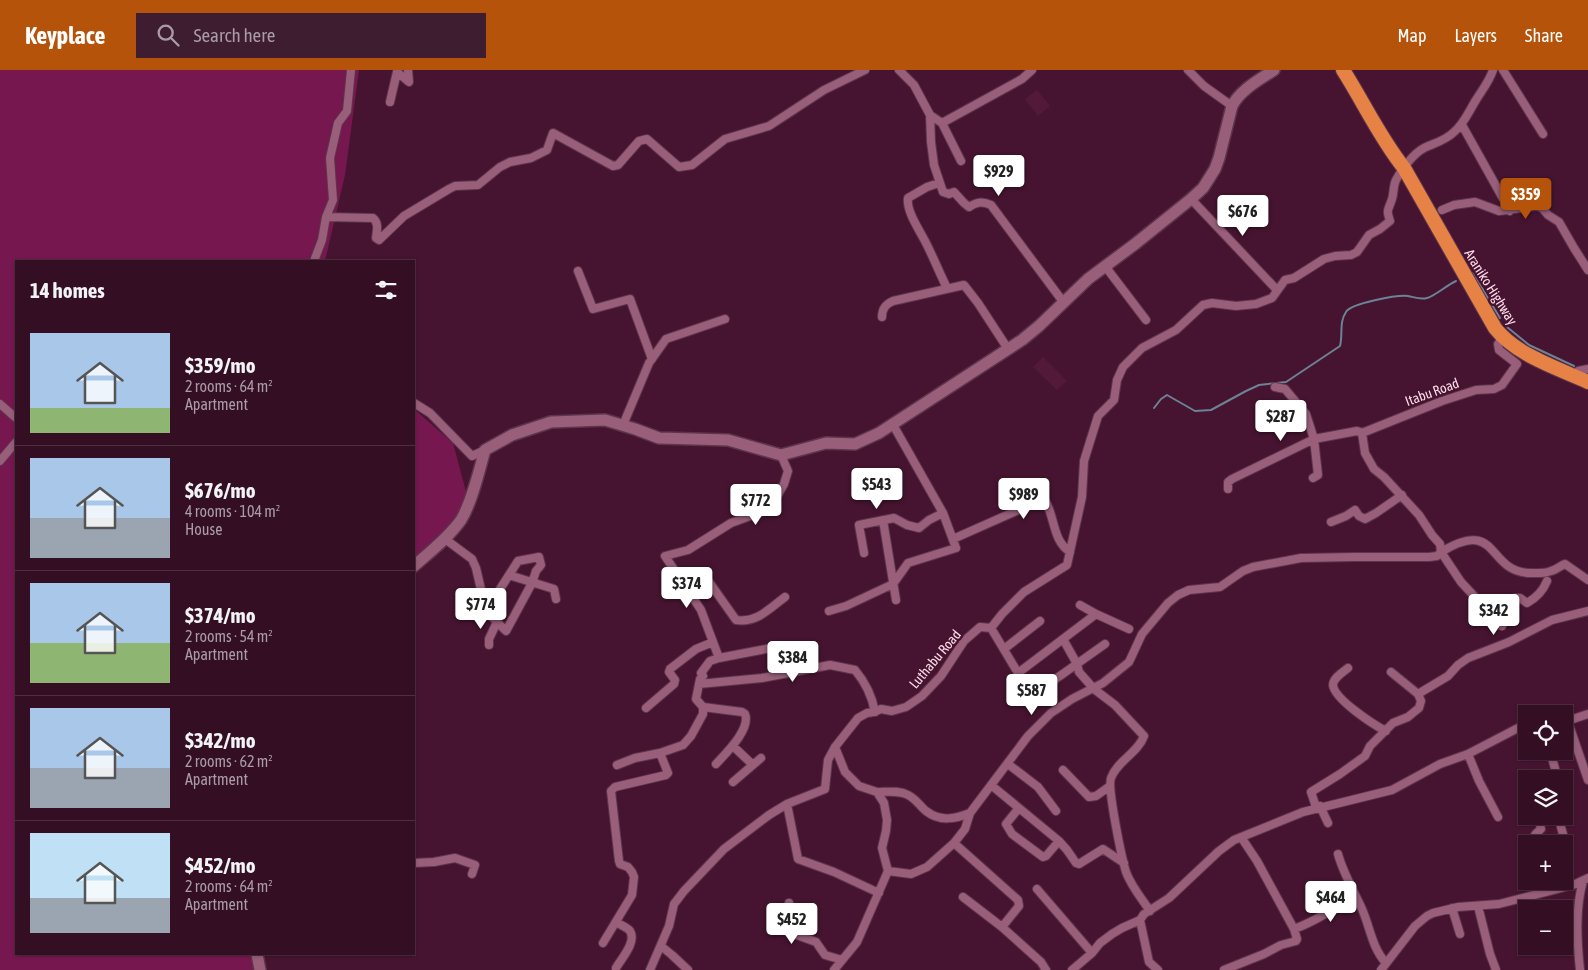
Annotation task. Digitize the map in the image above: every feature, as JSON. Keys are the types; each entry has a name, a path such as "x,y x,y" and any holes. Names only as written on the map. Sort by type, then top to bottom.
{"highway":[{"name":"Araniko Highway","path":"1343,70 1378,132 1404,168 1495,328 1503,338 1524,352 1582,380"},
{"name":"Araniko Highway","path":"1354,70 1386,127 1404,168"}],"main road":[{"path":"415,565 446,539 462,519 474,490 485,450 512,435 551,422 605,420 659,438 728,440 781,455 826,444 855,444 879,433 1008,350 1039,326 1082,284 1203,188 1220,158 1232,106 1239,96 1274,70"},
{"path":"257,955 260,970"}],"street":[{"path":"314,260 322,240 326,217 333,200 330,158 338,124 347,111 351,70"},
{"path":"390,102 397,72 409,82 408,70"},
{"path":"326,217 373,218 378,226 376,238 379,240 404,216 449,189 455,186 478,184 500,167 510,162 531,158 547,150 553,133 613,166 618,165 639,141 647,139 679,168 692,165 725,139 769,126 824,90 865,70"},
{"path":"899,70 914,85 930,115 932,153 943,192 948,194 954,192 969,208 975,203 984,202 991,204 1064,303"},
{"path":"942,123 1022,79 1032,70"},
{"path":"1188,70 1204,86 1232,106"},
{"path":"1404,168 1423,149 1442,141 1462,125 1477,98 1489,82 1493,70"},
{"path":"1502,70 1543,134"},
{"path":"930,115 942,123 962,161"},
{"path":"1462,125 1510,211"},
{"name":"Luthabu Road","path":"650,970 669,926 674,904 684,890 724,849 769,815 787,804 824,789 828,760 835,746 858,718 881,709 892,711 906,707 922,696 941,676 964,641 980,627 991,628 1024,592 1067,565 1082,497 1084,461 1098,416 1114,400 1117,380 1123,367 1142,348 1176,330 1202,305 1212,303 1236,306 1256,304 1272,298 1285,280 1294,278 1324,260 1335,256 1351,255 1357,252 1369,235 1390,221 1388,206 1392,201 1396,180 1404,168"},
{"path":"939,183 927,186 908,198 907,202 947,288"},
{"path":"1191,199 1277,290"},
{"path":"1442,210 1454,205 1476,202 1499,211 1537,206 1542,208 1548,215 1559,222 1588,270"},
{"path":"1105,266 1146,320"},
{"path":"578,271 593,308 630,299 652,359"},
{"path":"882,316 884,307 893,301 964,285 978,303 1008,350"},
{"path":"623,425 652,359 666,339 725,319"},
{"name":"Itabu Road","path":"1362,433 1468,392 1494,389 1502,385 1517,364 1499,350 1498,344 1503,338"},
{"path":"1582,380 1578,371 1588,369"},
{"path":"1275,387 1285,389 1306,414 1314,439 1318,475 1313,478"},
{"path":"0,404 15,417"},
{"path":"415,404 430,414 472,456 485,450"},
{"path":"415,408 430,414"},
{"path":"829,610 846,606 893,584 908,562 956,548 943,513 892,423"},
{"path":"1228,489 1228,482 1232,479 1314,439 1357,431 1362,433 1365,454 1374,469 1402,495 1419,515 1432,536 1440,544 1441,552 1461,582 1502,626"},
{"path":"0,461 15,443"},
{"path":"719,658 701,610 665,556 688,550 731,523 761,512 772,504 784,484 788,471 781,455"},
{"path":"1331,522 1346,516 1353,507 1359,516 1365,519 1402,495"},
{"path":"953,540 1032,504 1043,501 1050,508 1061,547 1070,552"},
{"path":"864,553 859,525 894,518 907,525 919,528 943,513"},
{"path":"883,520 896,600"},
{"path":"446,539 472,559 476,568 486,611 506,631 532,583 536,571 541,565 539,557 518,561 486,611"},
{"path":"888,871 911,874 927,867 954,843 965,829 970,813 1028,736 1051,713 1072,699 1094,689 1129,662 1142,634 1168,603 1178,595 1189,590 1220,587 1243,571 1253,567 1301,558 1354,556 1429,557 1437,556 1453,545 1476,539 1483,542 1502,561 1514,569 1527,573 1550,572 1565,564 1588,580"},
{"path":"509,575 554,590 556,599"},
{"path":"683,583 698,576 707,579 736,620 746,622 757,618 785,597"},
{"path":"1493,616 1515,598 1520,598 1526,603 1529,602 1540,593 1547,581"},
{"path":"1080,605 1128,628"},
{"path":"1418,694 1448,676 1468,658 1509,642 1552,620 1588,611"},
{"path":"1018,673 1096,614"},
{"path":"1004,649 1040,621"},
{"path":"489,645 489,639 497,622"},
{"path":"991,628 1033,695 1104,644"},
{"path":"1063,640 1077,664 1079,672 1094,689 1115,705 1144,736 1142,743 1119,765 1110,778 1110,786 1112,807 1126,872 1150,911"},
{"path":"646,708 674,684 675,680 669,672 670,669 696,648 712,642"},
{"path":"716,764 737,741 746,718 745,714 703,707 696,699 700,678 703,676 701,673 710,661 772,648"},
{"path":"699,684 762,678 830,666 855,670 869,690 875,712"},
{"path":"1348,668 1334,680 1334,688 1363,718 1386,731"},
{"path":"1328,823 1311,792 1365,756 1370,746 1393,723 1408,717 1419,708 1421,701 1418,694 1391,672"},
{"path":"617,765 682,745 691,736 703,714 703,707"},
{"path":"1573,719 1588,714"},
{"path":"1076,969 1112,934 1140,920 1144,914 1181,887 1226,846 1288,817 1318,807 1392,790 1440,764 1468,754 1518,728"},
{"path":"1573,740 1588,780"},
{"path":"733,746 753,765"},
{"path":"835,746 845,772 858,786 877,792 908,794 925,810 941,819 954,819 970,813"},
{"path":"603,943 632,894 634,877 628,867 620,864 611,791 615,787 666,775 668,773 660,753"},
{"path":"1468,754 1498,818"},
{"path":"733,782 761,758"},
{"path":"1008,764 1038,788 1056,811"},
{"path":"1063,770 1089,797 1096,796 1110,786"},
{"path":"991,784 1059,842 1076,863 1079,864 1103,849 1124,863"},
{"path":"834,970 856,942 888,871 882,848 887,820 884,803 877,792"},
{"path":"787,804 798,859 834,872 879,894"},
{"path":"1019,808 1006,824 1012,834 1043,857 1059,842"},
{"path":"1534,835 1541,830 1540,825"},
{"path":"1224,970 1264,954 1281,944 1296,941 1297,935 1257,861 1241,838"},
{"path":"954,843 1018,900 1019,906 1002,927"},
{"path":"1338,854 1362,909 1377,951 1386,963"},
{"path":"415,863 456,858 475,865 472,874"},
{"path":"1381,970 1415,926 1433,913 1452,908 1499,904 1585,879 1578,910 1580,970"},
{"path":"1038,889 1092,953"},
{"path":"1294,929 1316,920 1354,894"},
{"path":"963,897 1002,927 1041,962 1046,970"},
{"path":"789,903 784,927 786,931 816,942 824,955 842,960"},
{"path":"1478,906 1496,970"},
{"path":"1452,908 1460,934"},
{"path":"1140,920 1150,966 1158,970"},
{"path":"616,922 627,928 631,932 632,938 616,968"},
{"path":"661,946 688,970"}],"shaded area":[{"path":"0,70 359,70 345,175 325,260 15,260 15,955 260,955 255,970 0,970"},
{"path":"1037,90 1050,106 1038,116 1025,99"},
{"path":"1043,357 1067,381 1057,390 1033,367"},
{"path":"415,410 453,443 468,499 415,576"}],"waterway":[{"path":"1473,273 1500,318"},
{"path":"1154,408 1167,395 1195,411 1211,410 1259,385 1286,382 1340,346 1344,316 1350,309 1375,300 1394,297 1427,298 1456,281"},
{"path":"1507,327 1529,345 1574,366"}]}
